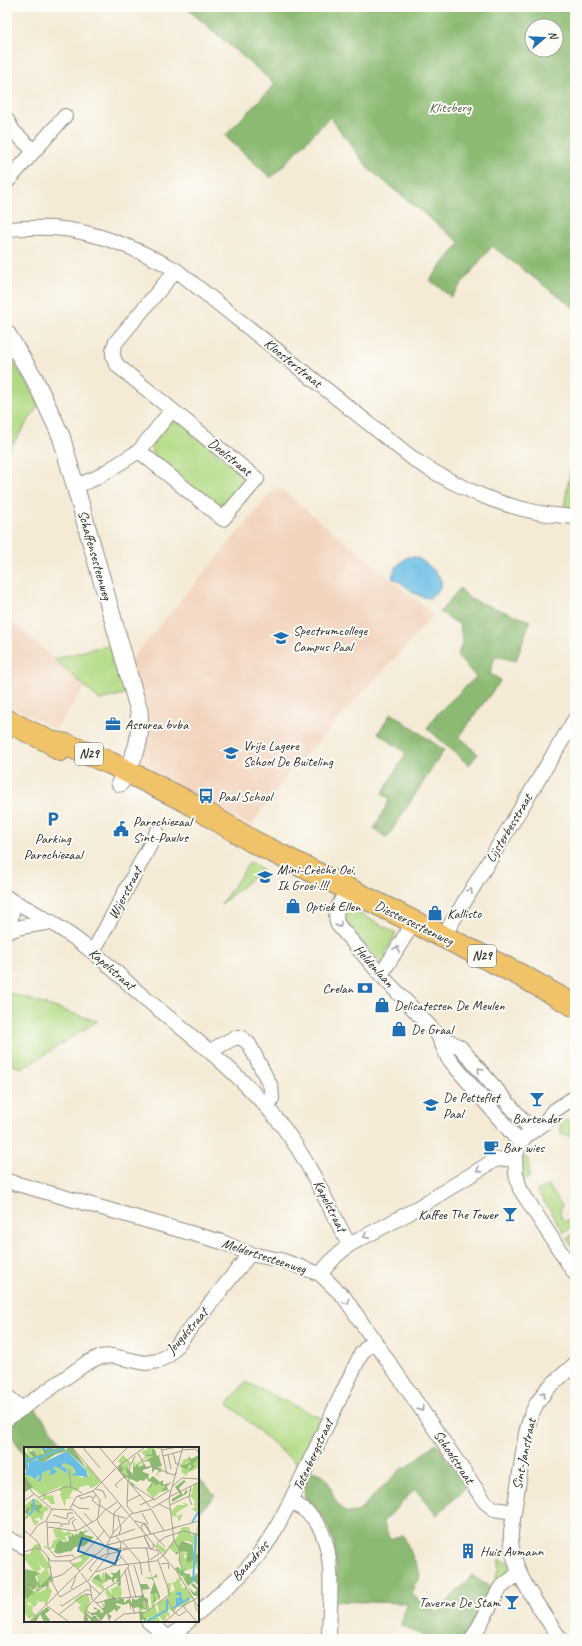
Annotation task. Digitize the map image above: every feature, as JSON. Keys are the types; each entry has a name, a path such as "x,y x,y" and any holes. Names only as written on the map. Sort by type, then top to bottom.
{"main road":[{"name":"Diestersesteenweg","path":"7,721 50,742 67,745 110,763 123,777 193,804 252,841 413,923 522,976 575,1006"}],"street":[{"path":"7,182 65,116"},
{"path":"9,127 34,151"},
{"name":"Kloosterstraat","path":"7,229 54,228 98,235 145,253 176,270 416,461 480,496 508,505 560,516 575,517"},
{"name":"Doelstraat","path":"139,451 224,519 257,479 118,366 114,361 112,354 116,342 176,270"},
{"name":"Schaffensesteenweg","path":"7,334 50,408 61,436 138,711 140,735 134,754 123,777"},
{"path":"76,486 96,478 139,451 172,410"},
{"name":"Lijsterbesstraat","path":"443,937 575,719"},
{"name":"Wijerstraat","path":"93,952 157,832"},
{"name":"Heldenlaan","path":"348,890 336,912 336,922 381,975 438,1035 460,1047 526,1136"},
{"path":"7,898 12,913 7,932"},
{"name":"Kapelstraat","path":"7,898 36,912 52,922 93,952 137,991 210,1051 242,1081 268,1109 295,1144 310,1167 349,1245"},
{"path":"7,932 21,926 52,922"},
{"path":"381,975 413,923"},
{"path":"210,1051 234,1038 242,1038 249,1044 271,1087 272,1098 268,1109"},
{"path":"575,1097 552,1112 545,1123 526,1136 515,1158 516,1174 520,1190 575,1274"},
{"name":"Meldertsesteenweg","path":"7,1181 222,1242 250,1254 281,1260 320,1274 335,1257 349,1245 409,1213 495,1160 515,1158"},
{"name":"Jeugdstraat","path":"7,1419 85,1364 100,1357 113,1356 145,1363 158,1361 169,1355 250,1254"},
{"name":"Schoolstraat","path":"320,1274 344,1297 485,1502 494,1509 513,1512"},
{"name":"Totenbergstraat","path":"329,1639 330,1559 323,1536 313,1518 291,1500 361,1354 374,1339"},
{"name":"Sint-Janstraat","path":"513,1512 526,1432 531,1415 537,1402 547,1390 575,1364"},
{"path":"7,1396 22,1409"},
{"name":"Baandries","path":"199,1612 241,1574 257,1557 272,1536 291,1500"},
{"path":"513,1512 510,1544 515,1564 519,1573 560,1639"},
{"path":"7,1538 24,1546"},
{"path":"472,1639 500,1588 519,1573"},
{"path":"149,1622 170,1639 187,1622"}],"shaded area":[{"name":"Spectrumcollege Campus Paal","path":"277,486 434,615 290,771 251,826 200,797 141,768 130,661"},
{"path":"7,617 86,687 55,729 7,705"}],"green space":[{"name":"Klitsberg","path":"185,7 575,7 575,309 492,246 451,297 430,280 460,243 369,169 330,117 271,178 225,136 275,84"},
{"path":"7,353 40,403 7,453"},
{"path":"176,422 182,424 241,474 241,485 235,496 226,503 215,505 152,453 151,446 170,423"},
{"path":"575,444 575,508 564,508 574,446"},
{"path":"460,588 470,599 530,621 516,661 495,656 490,674 501,680 459,736 478,754 469,765 427,728 439,712 476,677 457,656 463,641 459,624 440,612"},
{"path":"114,643 128,693 100,700 54,659"},
{"path":"391,713 444,750 387,838 374,829 390,799 382,794 406,753 378,733"},
{"path":"250,862 262,870 221,904"},
{"path":"345,906 396,933 385,953 387,961 382,964 340,915"},
{"path":"7,992 98,1021 23,1068 12,1065 7,1053"},
{"path":"574,1119 575,1137 561,1134 560,1125 564,1121"},
{"path":"523,1157 529,1159 529,1178 523,1180 521,1163"},
{"path":"548,1185 562,1206 560,1212 561,1217 565,1221 573,1220 575,1226 564,1232 537,1191"},
{"path":"575,1233 575,1250 567,1238"},
{"path":"245,1382 322,1419 300,1467 228,1404"},
{"path":"34,1407 65,1447 24,1447 24,1454 11,1435 7,1438 7,1426"},
{"path":"436,1443 466,1487 437,1515 415,1489 383,1522 390,1539 403,1535 420,1573 419,1580 414,1584 412,1594 437,1613 472,1575 491,1587 467,1639 430,1639 401,1625 407,1603 333,1601 336,1571 334,1543 324,1518 308,1503 305,1497 304,1488 311,1471 326,1478 333,1496 341,1508 347,1513 357,1512 402,1468 407,1467"},
{"path":"199,1478 215,1495 199,1513"},
{"path":"499,1559 509,1563 509,1567 507,1573 494,1584 498,1570"}],"water":[{"path":"408,557 415,557 422,561 432,568 439,577 441,585 431,598 420,596 392,578 394,571 402,561"}],"place":[{"name":"Spectrumcollege Campus Paal","path":"281,638"},
{"name":"Assurea bvba","path":"113,724"},
{"name":"Vrije Lagere School De Buiteling","path":"231,753"},
{"name":"Paal School","path":"206,796"},
{"name":"Parking Parochiezaal","path":"53,819"},
{"name":"Parochiezaal Sint-Paulus","path":"121,829"},
{"name":"Mini-Crèche Oei, Ik Groei !!!","path":"265,877"},
{"name":"Optiek Ellen","path":"293,906"},
{"name":"Kallisto","path":"435,913"},
{"name":"Crelan","path":"365,988"},
{"name":"Delicatessen De Meulen","path":"382,1005"},
{"name":"De Graal","path":"399,1029"},
{"name":"Bartender","path":"537,1099"},
{"name":"De Petteflet Paal","path":"431,1105"},
{"name":"Bar wies","path":"491,1147"},
{"name":"Kaffee The Tower","path":"510,1214"},
{"name":"Huis Aumann","path":"468,1551"},
{"name":"Taverne De Stam","path":"512,1602"}]}
